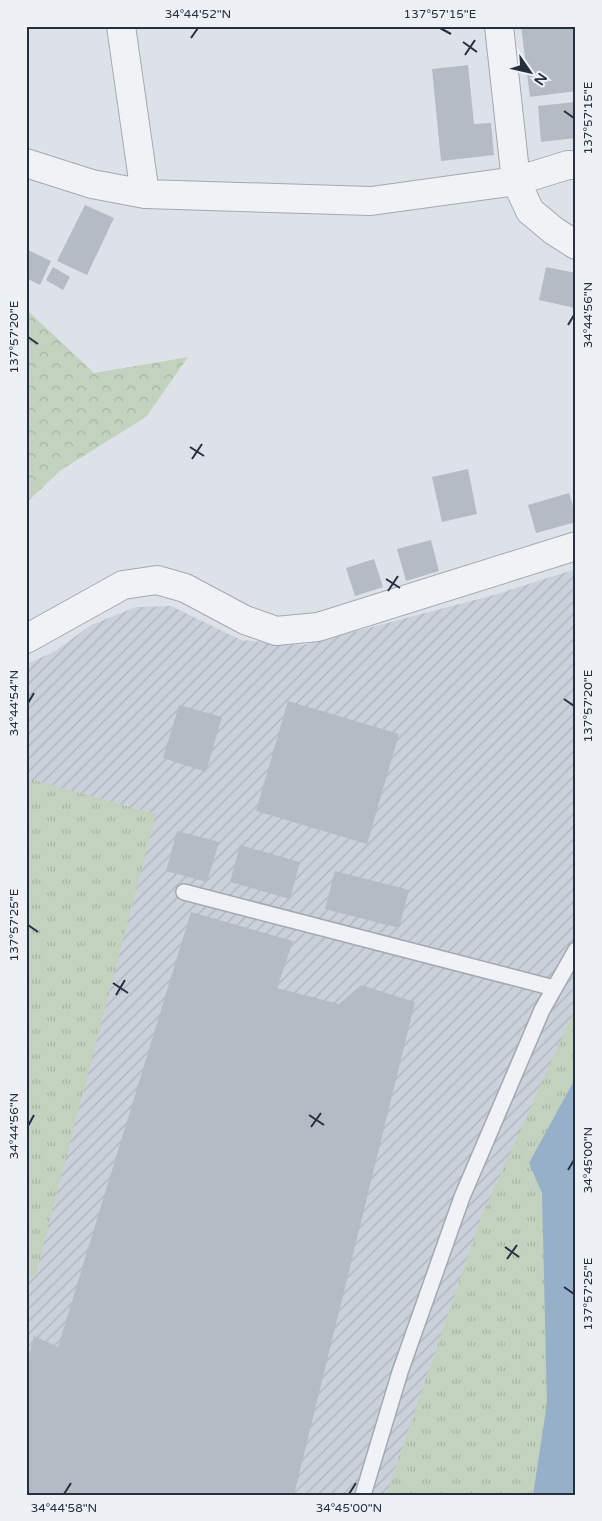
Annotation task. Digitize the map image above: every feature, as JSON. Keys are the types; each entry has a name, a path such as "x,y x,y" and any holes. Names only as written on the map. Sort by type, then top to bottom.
{"street":[{"path":"121,26 145,194"},
{"path":"499,26 516,181 530,211 554,231 576,245"},
{"path":"26,163 92,184 145,194 371,201 516,181 568,165 576,165"},
{"path":"26,639 123,585 157,580 184,588 244,620 276,631 318,627 576,546"}],"lane":[{"path":"184,892 554,988"},
{"path":"363,1495 400,1372 462,1196 542,1010 576,950"}],"shaded area":[{"path":"576,569 576,1495 26,1495 26,664 54,652 91,625 136,607 171,606 241,640 303,645 494,595"}],"green space":[{"path":"26,309 94,373 188,357 146,417 61,470 26,503"},
{"path":"26,778 156,814 35,1277 26,1275"},
{"path":"576,1006 576,1495 386,1495 482,1215"}],"water":[{"path":"576,1077 576,1495 533,1495 547,1403 542,1193 529,1163"}],"building":[{"path":"521,26 576,26 576,91 530,97"},
{"path":"468,65 474,124 491,123 494,155 441,161 432,69"},
{"path":"575,102 576,138 541,142 538,106"},
{"path":"85,205 114,218 87,275 57,261"},
{"path":"26,249 51,261 40,285 26,278"},
{"path":"53,267 70,277 63,290 46,280"},
{"path":"546,267 576,273 575,308 539,300"},
{"path":"468,469 477,514 442,522 432,477"},
{"path":"569,493 576,522 536,533 528,505"},
{"path":"431,540 439,571 406,581 397,549"},
{"path":"374,559 383,587 355,596 346,568"},
{"path":"288,701 399,734 367,844 256,811"},
{"path":"179,705 222,717 206,772 163,758"},
{"path":"177,831 219,842 207,882 166,871"},
{"path":"240,845 300,862 290,899 230,882"},
{"path":"335,871 409,890 399,928 325,909"},
{"path":"191,912 293,941 277,988 339,1004 361,985 415,1002 294,1495 26,1495 26,1366 34,1336 58,1347"}]}
